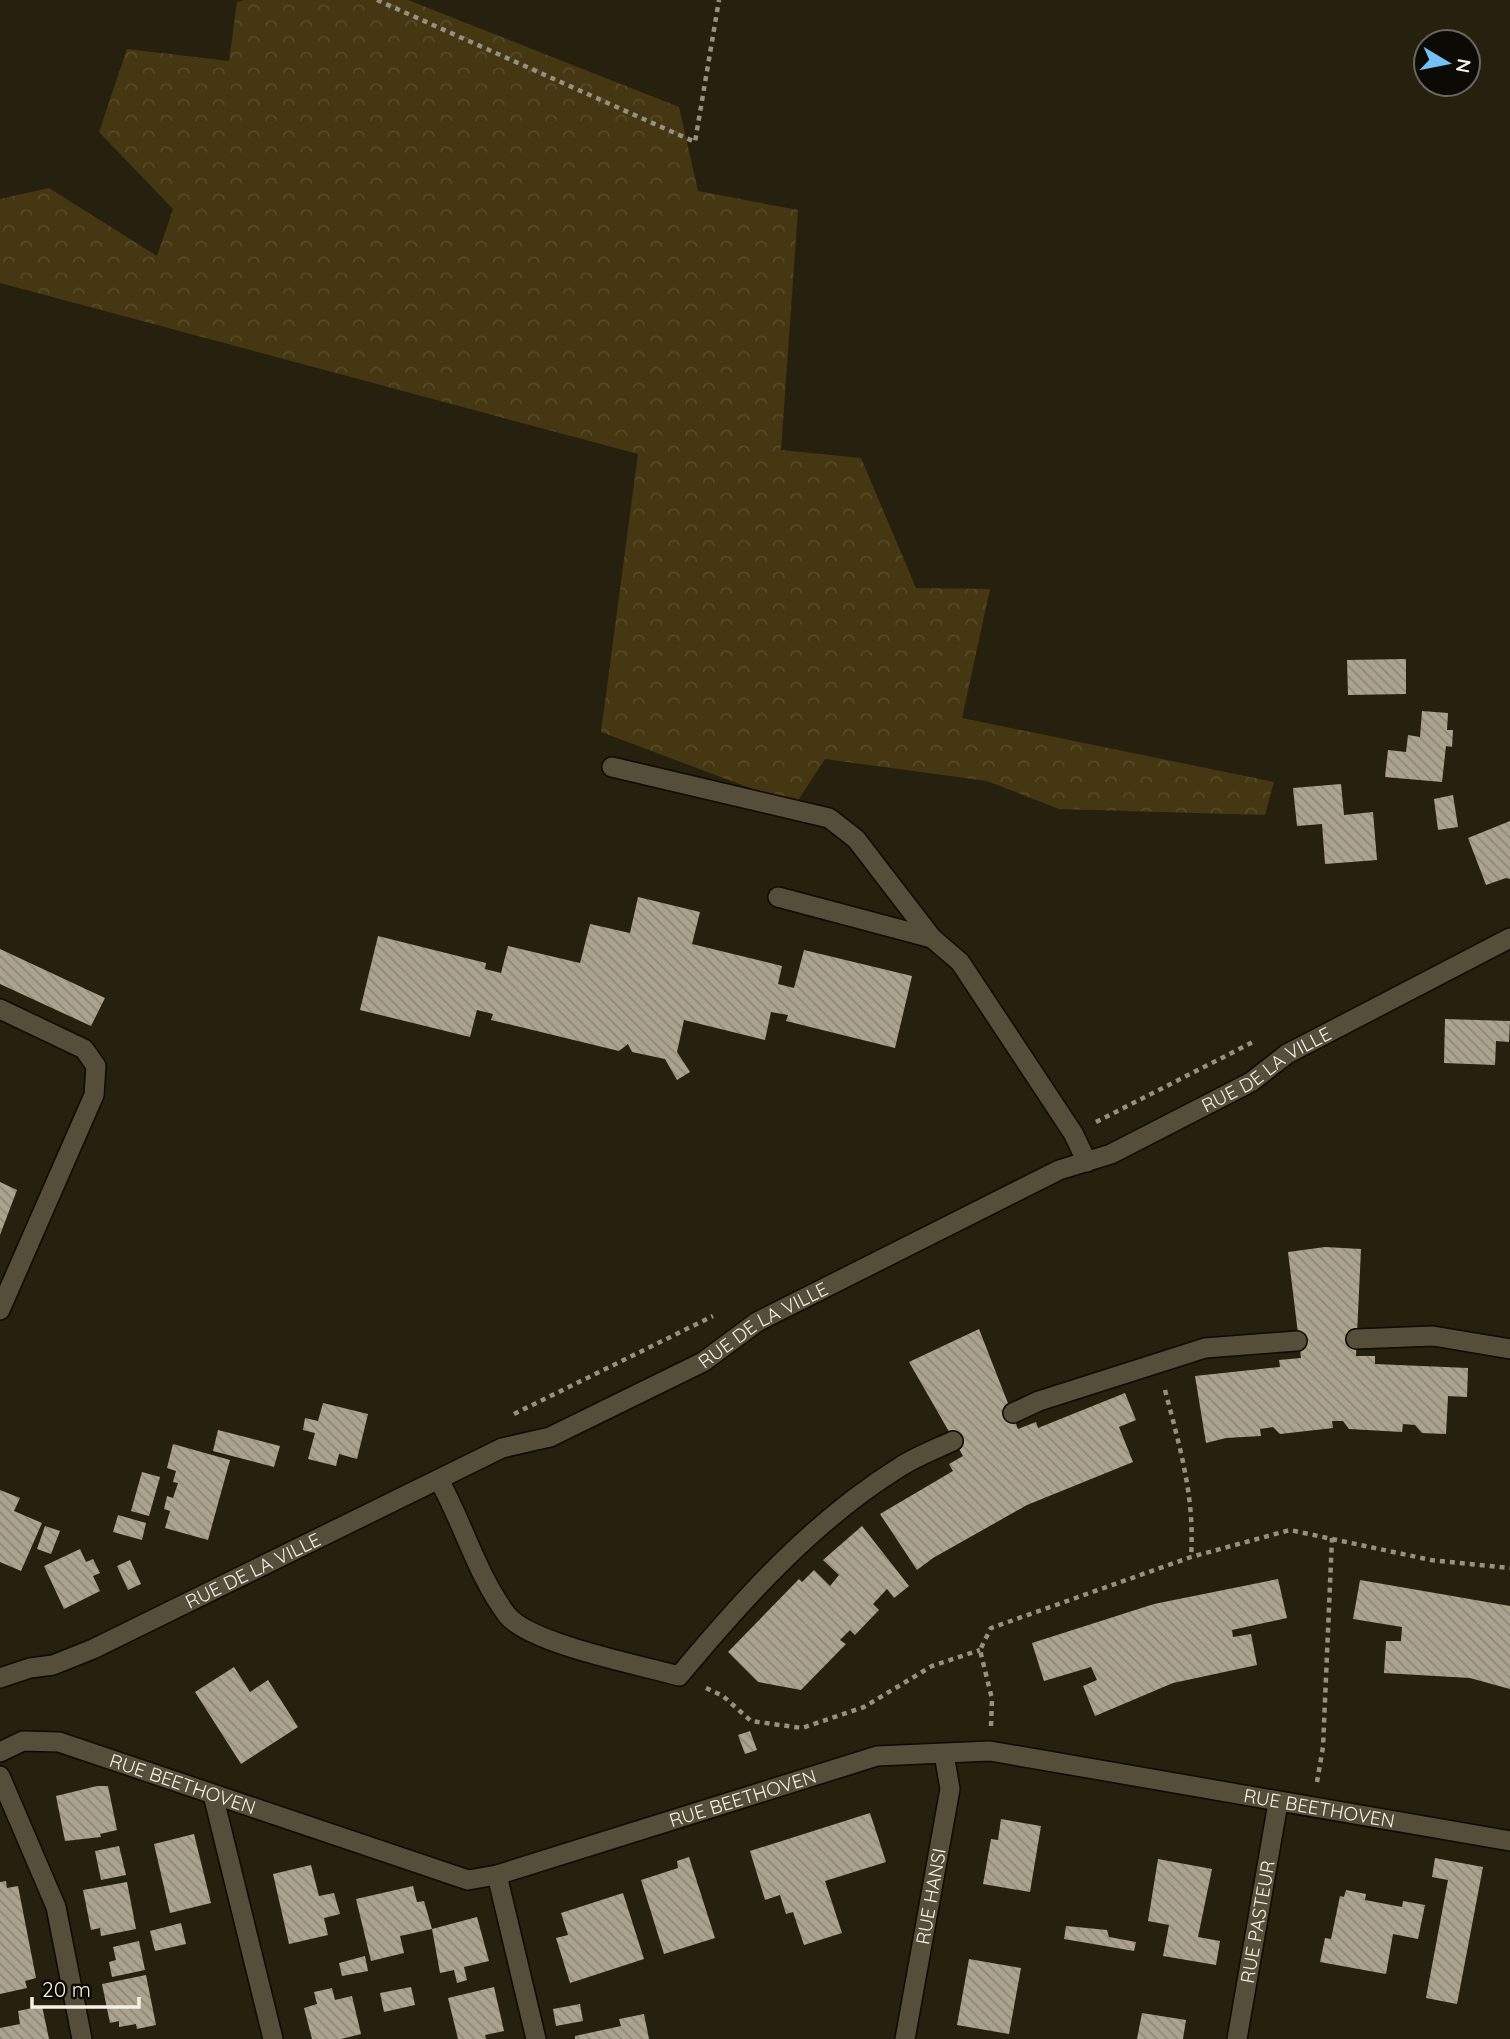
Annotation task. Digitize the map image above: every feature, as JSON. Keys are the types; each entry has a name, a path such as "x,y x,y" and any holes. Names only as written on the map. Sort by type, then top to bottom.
{"street":[{"path":"612,767 828,818 856,839 932,938 960,962 1073,1133 1087,1162"},
{"path":"778,897 932,938"},
{"name":"RUE DE LA VILLE","path":"0,1678 30,1668 54,1665 93,1648 502,1448 550,1437 703,1363 757,1322 1059,1171 1111,1154 1251,1082 1287,1054 1510,938"},
{"path":"0,1009 84,1049 96,1066 94,1095 0,1310"},
{"path":"1356,1339 1433,1336 1510,1349"},
{"path":"1013,1413 1039,1401 1205,1348 1297,1341"},
{"path":"439,1480 468,1545 509,1617 540,1637 679,1676 732,1613 799,1543 901,1466 953,1441"},
{"name":"RUE BEETHOVEN","path":"0,1752 23,1741 59,1742 467,1880 497,1875 877,1756 990,1751 1278,1803 1313,1806 1510,1841"},
{"name":"RUE HANSI","path":"905,2039 903,2034 950,1789 944,1754"},
{"path":"0,1776 55,1907 82,2039"},
{"path":"214,1795 273,2039"},
{"name":"RUE PASTEUR","path":"1237,2039 1278,1803"},
{"path":"497,1875 536,2039"}],"path":[{"path":"377,0 695,142 719,0"},
{"path":"1158,1362 1187,1473 1194,1517 1191,1557"},
{"path":"990,1751 992,1699 980,1650 991,1628 1191,1557 1290,1530 1431,1560 1510,1568"},
{"path":"1313,1806 1323,1747 1332,1538"},
{"path":"679,1676 723,1696 751,1721 802,1728 864,1707 932,1666 980,1650"}],"green space":[{"path":"408,0 679,107 698,191 798,210 781,450 861,458 916,588 990,589 962,718 1274,782 1265,815 1059,809 987,781 825,759 795,805 601,732 638,454 0,283 0,199 49,188 157,256 173,209 99,132 127,49 229,61 237,2"}],"building":[{"path":"1406,659 1406,694 1348,695 1347,660"},
{"path":"1422,711 1448,713 1447,730 1453,730 1452,747 1446,746 1442,782 1385,777 1388,750 1406,752 1408,735 1420,737"},
{"path":"1341,784 1344,815 1373,812 1377,860 1325,864 1322,824 1297,826 1293,788"},
{"path":"1453,795 1458,827 1438,830 1434,799"},
{"path":"1510,821 1510,879 1486,885 1468,838"},
{"path":"638,897 700,912 692,944 782,966 778,984 794,988 804,950 912,976 895,1048 786,1021 788,1015 771,1012 765,1040 684,1020 677,1052 690,1072 677,1080 665,1059 632,1052 628,1044 619,1051 491,1020 493,1014 477,1010 470,1037 360,1010 378,936 486,963 485,969 501,973 508,946 580,963 590,924 630,933"},
{"path":"0,949 105,998 91,1026 0,984"},
{"path":"1445,1019 1510,1021 1509,1042 1496,1041 1495,1065 1444,1063"},
{"path":"0,1182 17,1190 0,1235"},
{"path":"1325,1247 1361,1249 1356,1356 1375,1356 1375,1364 1468,1368 1467,1397 1448,1396 1446,1434 1422,1433 1415,1425 1403,1424 1402,1432 1349,1429 1343,1421 1332,1421 1333,1428 1280,1434 1273,1427 1260,1429 1261,1436 1226,1438 1206,1443 1195,1376 1280,1367 1279,1360 1301,1358 1288,1252"},
{"path":"979,1329 1018,1429 1036,1422 1038,1428 1125,1393 1136,1420 1119,1427 1133,1462 1027,1505 933,1558 917,1570 880,1514 953,1471 949,1464 963,1456 909,1362"},
{"path":"323,1403 368,1414 357,1459 339,1454 336,1466 308,1459 315,1433 303,1430 305,1418 318,1421"},
{"path":"218,1430 280,1446 274,1467 213,1451"},
{"path":"173,1444 230,1460 208,1540 165,1528 170,1511 164,1509 167,1496 173,1498 178,1483 173,1482 176,1471 167,1468"},
{"path":"142,1472 160,1477 149,1516 131,1511"},
{"path":"0,1490 20,1498 14,1511 42,1523 21,1571 0,1562"},
{"path":"118,1515 146,1523 142,1540 113,1532"},
{"path":"45,1526 60,1531 51,1554 37,1549"},
{"path":"862,1526 909,1586 894,1598 887,1589 873,1604 879,1610 855,1635 850,1630 840,1640 846,1644 801,1690 758,1682 728,1652 799,1579 802,1582 814,1570 830,1586 839,1575 823,1560"},
{"path":"80,1549 86,1562 93,1559 100,1573 93,1576 100,1591 64,1609 44,1566"},
{"path":"130,1560 141,1584 128,1590 117,1566"},
{"path":"1278,1579 1287,1618 1232,1630 1233,1637 1251,1634 1257,1665 1173,1683 1095,1716 1083,1686 1097,1680 1091,1667 1044,1681 1032,1643 1154,1604"},
{"path":"1360,1580 1510,1606 1510,1689 1470,1678 1384,1673 1386,1641 1401,1641 1402,1627 1353,1619"},
{"path":"234,1667 250,1692 268,1680 298,1727 241,1764 195,1692"},
{"path":"750,1731 757,1750 745,1754 738,1735"},
{"path":"108,1786 117,1830 100,1834 101,1837 65,1841 56,1796"},
{"path":"870,1813 886,1862 825,1881 842,1933 804,1945 793,1912 786,1914 780,1895 765,1900 750,1851"},
{"path":"1001,1819 1041,1826 1030,1892 983,1884 991,1839 998,1840"},
{"path":"194,1834 211,1903 170,1913 154,1844"},
{"path":"119,1846 126,1875 101,1880 95,1851"},
{"path":"689,1857 715,1938 664,1954 641,1880 678,1868 677,1861"},
{"path":"1435,1858 1483,1867 1457,2004 1426,1998 1448,1880 1432,1877"},
{"path":"1158,1859 1212,1869 1198,1937 1220,1941 1216,1965 1163,1956 1169,1925 1148,1921"},
{"path":"311,1865 319,1896 334,1893 340,1914 324,1918 328,1935 289,1944 273,1874"},
{"path":"6,1881 7,1888 18,1886 36,1978 25,1981 27,1988 0,1994 0,1882"},
{"path":"127,1882 136,1929 101,1936 100,1928 91,1930 83,1890"},
{"path":"413,1886 417,1902 424,1901 432,1929 400,1936 404,1953 371,1961 356,1899"},
{"path":"1346,1890 1366,1894 1365,1900 1402,1907 1403,1901 1425,1905 1418,1939 1393,1934 1386,1974 1320,1962 1325,1938 1331,1939 1340,1896 1344,1897"},
{"path":"623,1893 644,1959 570,1983 556,1938 568,1935 561,1913"},
{"path":"477,1917 489,1961 464,1967 467,1980 457,1983 454,1970 440,1973 432,1929"},
{"path":"181,1923 186,1944 155,1951 150,1931"},
{"path":"1066,1926 1107,1930 1109,1937 1136,1942 1134,1951 1064,1939"},
{"path":"139,1941 145,1970 112,1977 109,1962 116,1960 113,1947"},
{"path":"365,1956 368,1971 342,1976 339,1963"},
{"path":"969,1959 1021,1968 1009,2034 957,2025"},
{"path":"146,1975 156,2025 137,2029 136,2024 119,2027 119,2021 110,2023 102,1984"},
{"path":"411,1987 415,2005 384,2012 380,1993"},
{"path":"494,1987 504,2031 485,2035 486,2039 458,2039 448,1998"},
{"path":"332,1988 335,2000 352,1996 361,2034 341,2039 312,2039 304,2008 317,2004 314,1992"},
{"path":"580,2004 583,2021 556,2026 553,2009"},
{"path":"42,2006 49,2039 0,2039 0,2028 20,2024 18,2011"},
{"path":"1142,2013 1186,2020 1183,2039 1137,2039"},
{"path":"644,2014 649,2039 575,2039 575,2036 621,2026 619,2019"}]}
